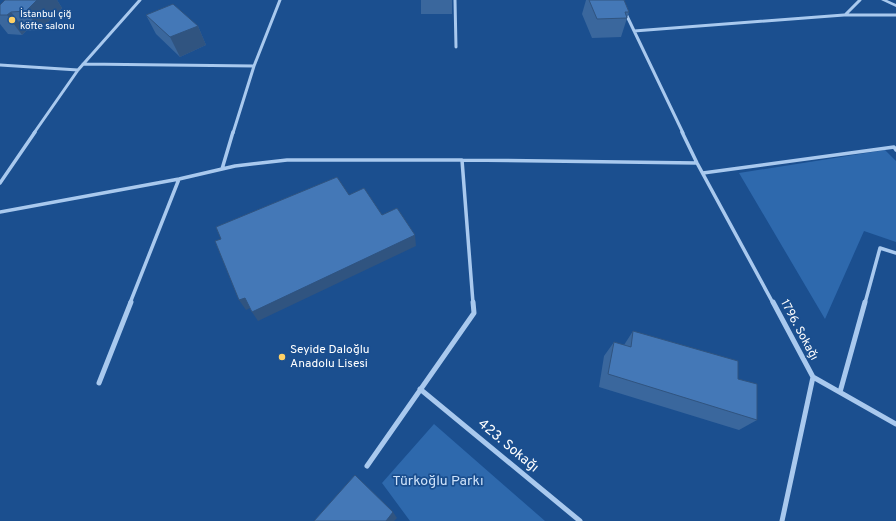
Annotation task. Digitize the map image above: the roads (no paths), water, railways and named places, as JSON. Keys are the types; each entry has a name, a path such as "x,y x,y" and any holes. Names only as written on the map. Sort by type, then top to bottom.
{"street":[{"path":"0,183 78,70 140,0"},
{"path":"222,169 254,66 280,0"},
{"path":"455,0 456,47"},
{"path":"844,15 860,0"},
{"path":"883,0 896,6"},
{"name":"1796. Sokağı","path":"625,12 697,163 813,376 782,521"},
{"path":"634,31 844,15 896,15"},
{"path":"83,64 254,66"},
{"path":"0,65 78,70"},
{"path":"703,173 894,147 896,150"},
{"path":"0,212 262,162 293,160 462,160 697,163"},
{"path":"366,466 474,313 462,160"},
{"path":"99,383 179,179"},
{"path":"840,392 880,248 896,253"},
{"path":"813,376 896,424"},
{"name":"423. Sokağı","path":"420,389 580,521"}],"place":[{"name":"İstanbul çiğ köfte salonu","path":"12,20"},
{"name":"Seyide Daloğlu Anadolu Lisesi","path":"282,357"}],"park label":[{"name":"Türkoğlu Parkı","path":"438,481"}]}
